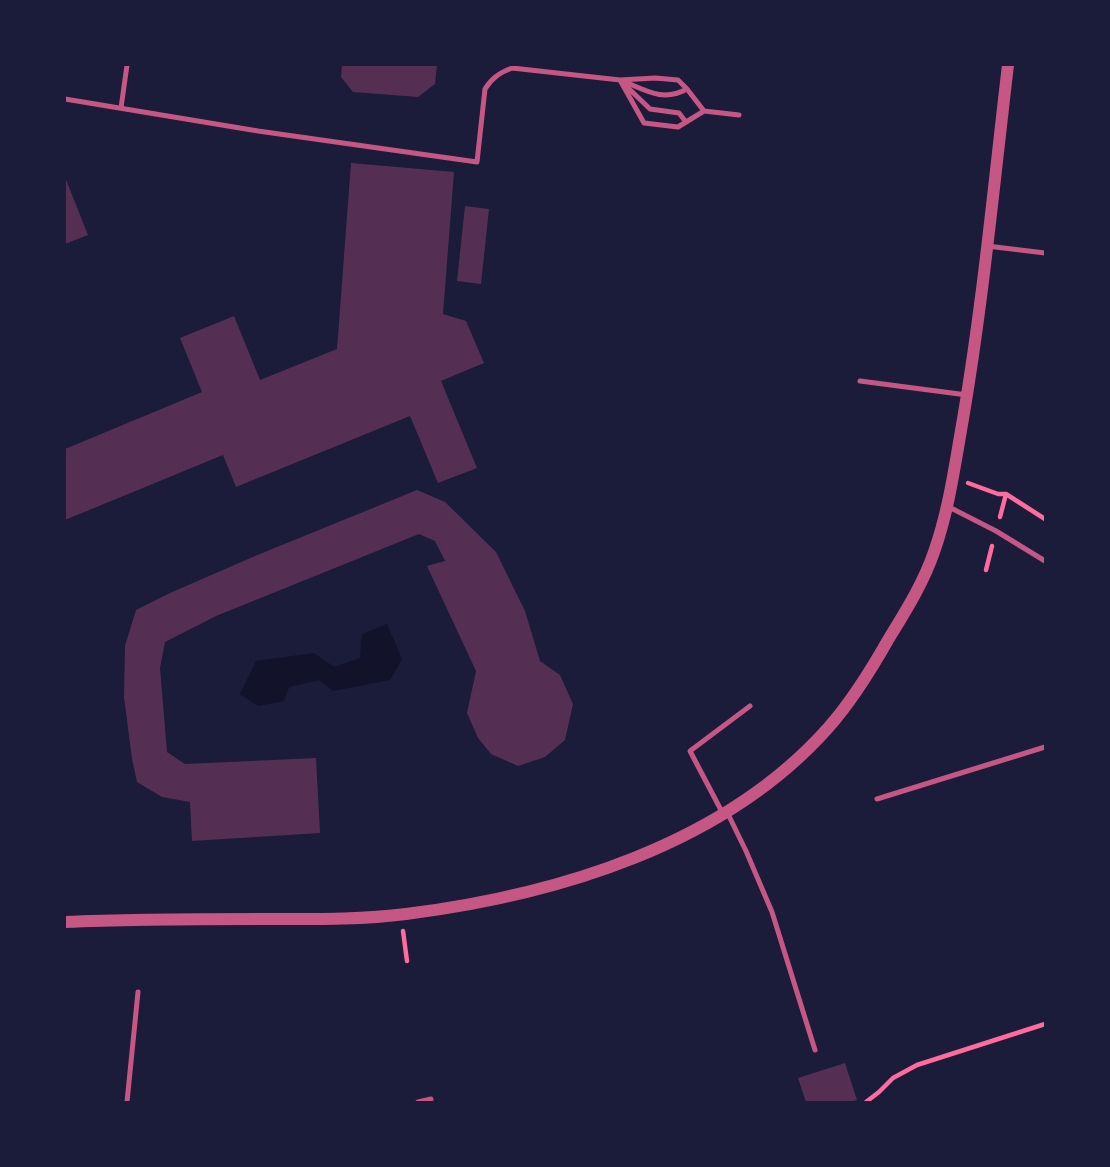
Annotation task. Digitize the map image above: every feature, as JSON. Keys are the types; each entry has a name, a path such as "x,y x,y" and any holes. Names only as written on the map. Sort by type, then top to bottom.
{"street":[{"path":"65,922 127,919 359,919 460,907 552,886 642,856 690,834 725,813 761,789 798,758 829,727 867,676 918,590 934,551 953,478 967,396 1008,65"}],"lane":[{"path":"121,108 127,65"},
{"path":"65,99 258,131 477,162 485,89 491,79 512,68 620,80 678,80 704,111"},
{"path":"620,80 654,94 674,96 687,89"},
{"path":"620,80 650,109 679,113 686,122"},
{"path":"620,80 644,122 678,127 704,111 739,115"},
{"path":"987,246 1045,253"},
{"path":"860,381 967,396"},
{"path":"947,506 996,531 1045,561"},
{"path":"750,706 690,751 746,851 772,912 815,1050"},
{"path":"877,799 1045,747"},
{"path":"127,1102 138,992"},
{"path":"418,1102 431,1099"}],"path":[{"path":"953,478 998,494 1006,494 1045,519"},
{"path":"401,915 407,961"},
{"path":"866,1102 893,1078 917,1065 1045,1024"}],"shaded area":[{"path":"387,624 402,659 390,680 333,691 319,680 289,687 284,701 258,706 240,694 256,661 314,653 334,667 360,658 362,634"}],"building":[{"path":"342,65 437,65 435,84 418,97 353,92 341,77"},
{"path":"351,163 454,172 443,314 466,321 484,363 441,381 477,468 438,483 410,416 236,487 223,455 65,520 65,449 202,392 180,338 234,316 260,380 337,349"},
{"path":"65,177 88,235 65,244"},
{"path":"465,206 489,209 481,284 457,281"},
{"path":"417,490 445,502 496,552 525,611 540,661 560,675 573,704 565,740 545,757 518,766 491,754 478,738 467,713 476,671 427,566 445,561 435,541 419,534 216,616 165,642 160,668 167,752 185,764 316,758 320,833 192,841 190,802 162,797 137,782 124,697 125,646 136,610 255,556"},
{"path":"845,1063 857,1100 806,1102 798,1078"}]}
